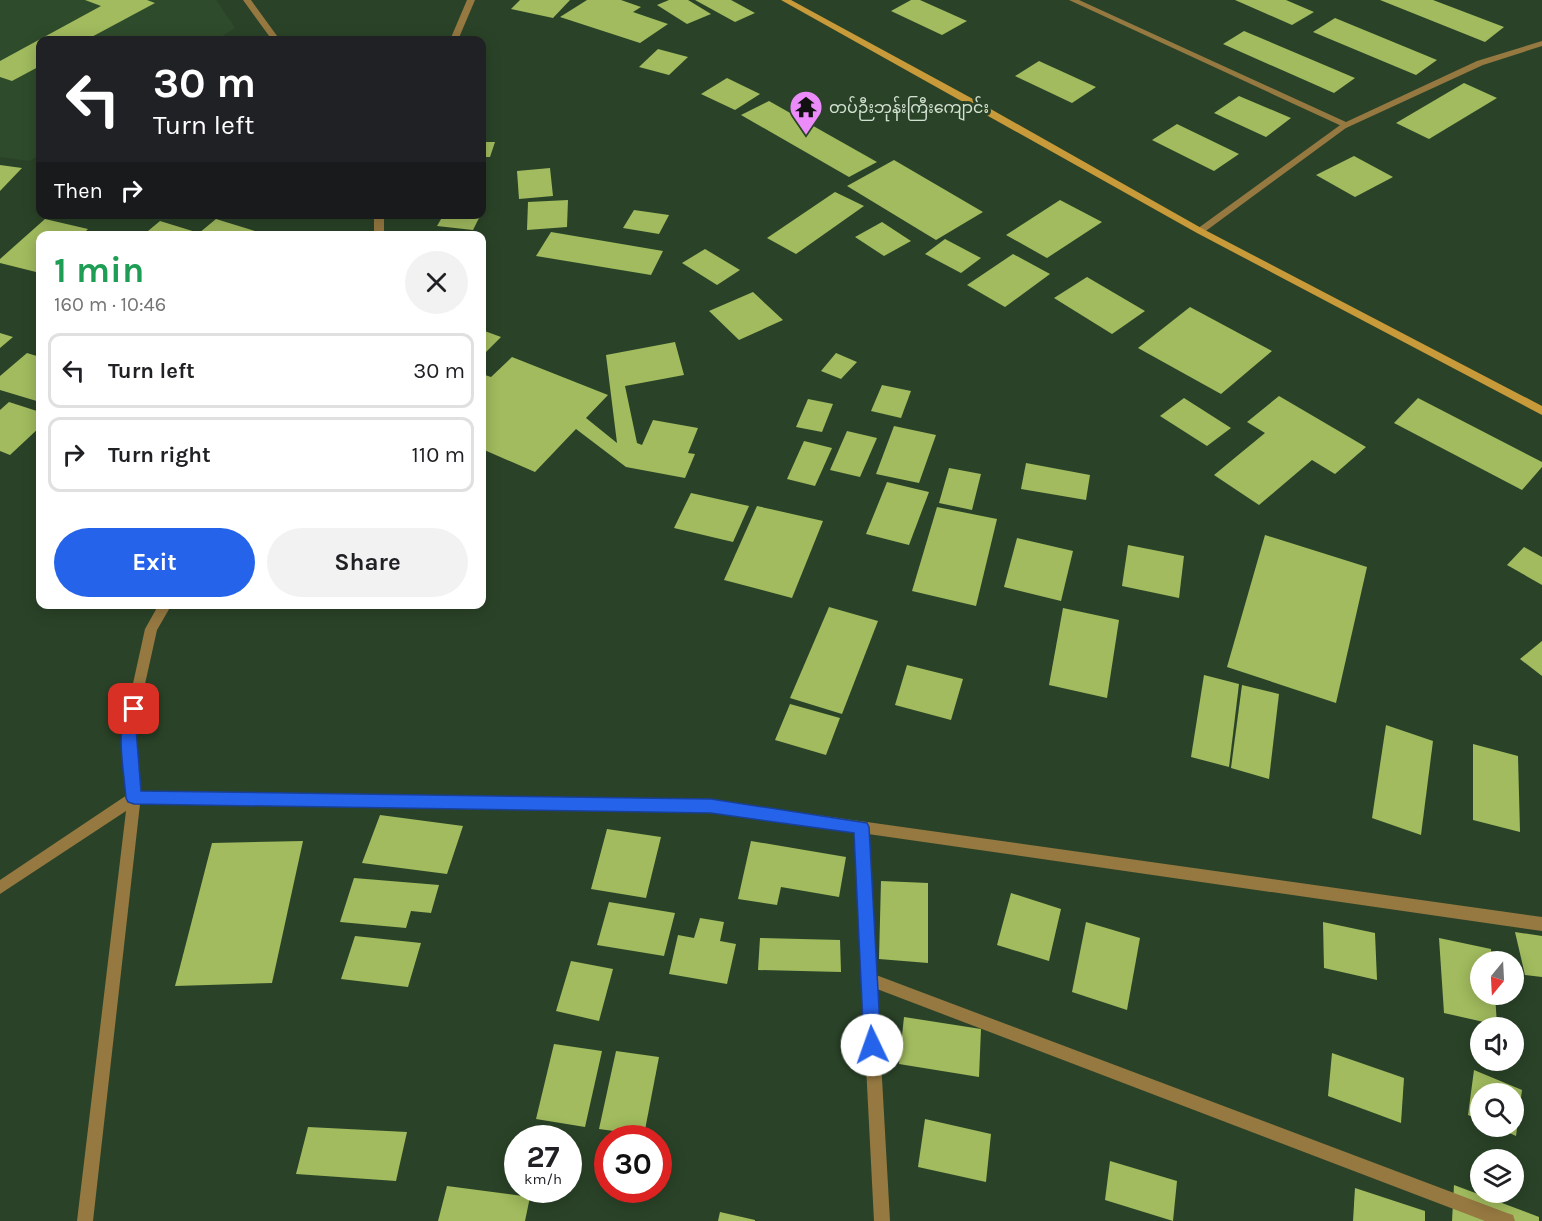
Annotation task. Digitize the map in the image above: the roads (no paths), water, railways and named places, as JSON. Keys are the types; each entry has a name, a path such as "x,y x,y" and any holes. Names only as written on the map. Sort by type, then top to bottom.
{"street":[{"path":"247,0 273,36"},
{"path":"456,36 471,0"},
{"path":"784,0 970,101 1200,231 1542,411"},
{"path":"1073,0 1346,125"},
{"path":"1200,231 1346,125 1480,63 1542,43"},
{"path":"85,1221 134,798 129,729 151,629 163,609"},
{"path":"0,888 134,798 711,806 1542,924"},
{"path":"861,827 882,1221"},
{"path":"869,979 1507,1221"}],"place":[{"name":"တပ်ဉီးဘုန်းကြီးကျောင်း","path":"806,136"}]}
